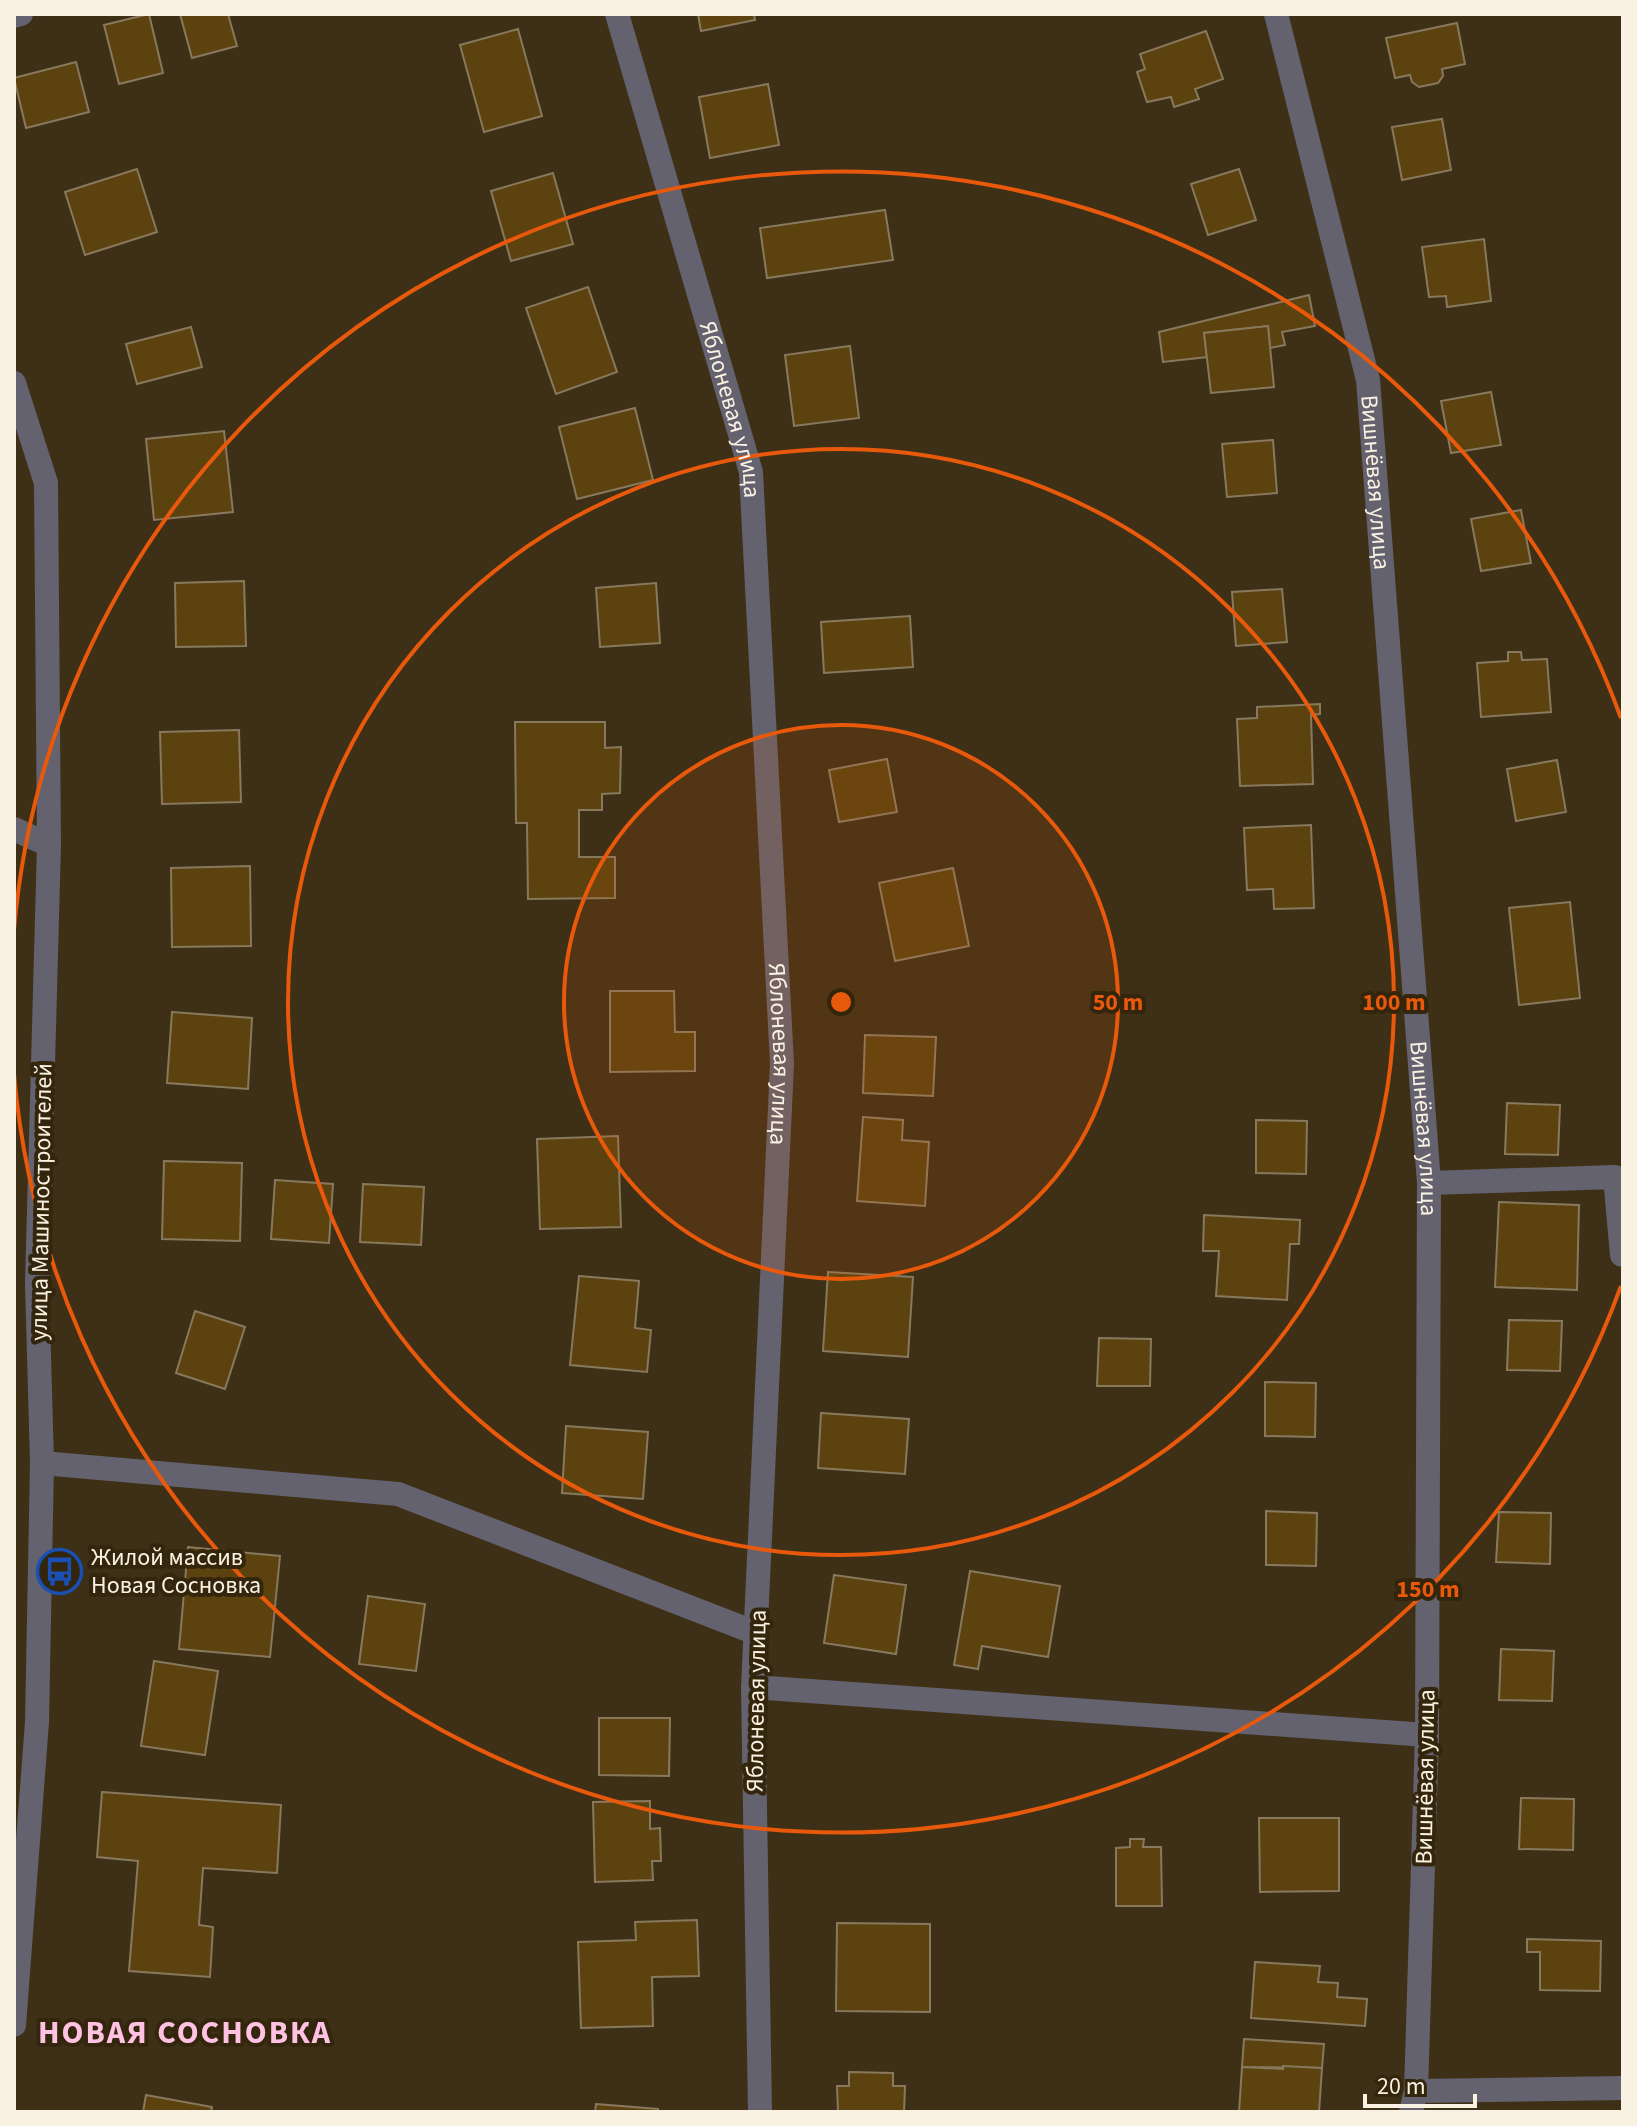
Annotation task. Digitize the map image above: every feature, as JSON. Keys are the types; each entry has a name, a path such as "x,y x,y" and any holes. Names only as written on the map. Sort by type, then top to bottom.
{"street":[{"path":"14,16 21,14"},
{"name":"Яблоневая улица","path":"617,14 751,472 782,1064 753,1687 760,2112"},
{"name":"Вишнёвая улица","path":"1276,14 1368,380 1429,1183 1427,1735 1413,2101"},
{"name":"улица Машиностроителей","path":"14,383 46,483 49,845 26,1279 42,1463 37,1722 14,2025"},
{"path":"14,829 49,845"},
{"path":"1429,1183 1615,1177 1622,1255"},
{"path":"42,1463 398,1494 756,1633"},
{"path":"753,1687 1427,1735"},
{"path":"14,1715 37,1722"},
{"path":"1413,2101 1623,2088"}],"building":[{"path":"149,14 163,73 119,84 104,25"},
{"path":"180,14 228,14 237,46 192,58"},
{"path":"698,14 754,14 755,20 701,31"},
{"path":"1457,23 1465,64 1442,69 1443,76 1438,83 1419,87 1412,82 1410,75 1395,78 1386,38"},
{"path":"518,29 542,116 484,132 460,45"},
{"path":"1206,31 1223,79 1195,89 1199,99 1174,107 1171,97 1147,102 1137,72 1145,69 1140,54"},
{"path":"76,62 89,112 26,128 14,78"},
{"path":"768,84 779,145 710,158 699,97"},
{"path":"1442,119 1451,170 1402,180 1392,127"},
{"path":"137,169 157,232 85,255 65,192"},
{"path":"1239,169 1256,220 1208,235 1191,184"},
{"path":"553,173 573,244 511,261 491,191"},
{"path":"885,210 893,260 767,278 760,228"},
{"path":"1484,239 1491,301 1447,307 1446,296 1429,297 1422,247"},
{"path":"588,287 617,372 556,394 526,308"},
{"path":"1309,295 1315,326 1282,332 1285,345 1270,348 1268,326 1204,333 1207,357 1163,362 1159,332"},
{"path":"1268,326 1274,387 1211,393 1204,333"},
{"path":"191,327 202,367 137,384 126,344"},
{"path":"850,346 859,418 794,426 785,355"},
{"path":"1491,392 1501,445 1451,453 1441,401"},
{"path":"635,408 653,480 577,499 559,427"},
{"path":"224,431 233,512 154,520 146,439"},
{"path":"1273,440 1277,493 1227,497 1222,444"},
{"path":"1521,510 1531,563 1481,571 1471,519"},
{"path":"244,581 246,646 176,647 175,583"},
{"path":"656,583 660,643 600,647 596,588"},
{"path":"1282,589 1287,642 1236,646 1232,592"},
{"path":"910,616 913,667 824,673 821,622"},
{"path":"1508,652 1521,652 1522,660 1547,659 1551,712 1481,717 1477,663 1508,661"},
{"path":"1320,704 1320,714 1311,715 1313,784 1240,786 1237,719 1257,718 1257,707"},
{"path":"515,722 605,722 605,748 621,747 620,793 602,794 602,810 579,810 579,857 615,857 615,898 528,899 527,823 516,823"},
{"path":"239,730 241,802 162,804 160,732"},
{"path":"887,759 897,812 839,822 829,770"},
{"path":"1557,760 1566,812 1516,821 1507,769"},
{"path":"1311,825 1314,908 1274,909 1273,889 1247,890 1244,828"},
{"path":"250,866 251,946 172,947 171,868"},
{"path":"953,868 969,946 895,961 879,883"},
{"path":"1570,902 1580,998 1519,1005 1509,908"},
{"path":"610,991 674,991 675,1032 695,1032 695,1071 610,1072"},
{"path":"172,1012 252,1018 248,1089 167,1083"},
{"path":"865,1035 936,1037 933,1096 863,1093"},
{"path":"1507,1103 1560,1105 1558,1155 1505,1154"},
{"path":"863,1117 903,1120 902,1140 929,1142 925,1206 857,1201"},
{"path":"1256,1120 1307,1121 1306,1174 1256,1173"},
{"path":"618,1136 621,1227 540,1229 537,1139"},
{"path":"164,1161 242,1163 240,1241 162,1239"},
{"path":"275,1180 333,1184 329,1243 271,1239"},
{"path":"363,1184 424,1187 421,1245 360,1242"},
{"path":"1499,1202 1579,1205 1577,1290 1495,1287"},
{"path":"1204,1215 1300,1220 1299,1244 1290,1244 1287,1300 1216,1296 1219,1251 1203,1251"},
{"path":"828,1272 913,1277 908,1357 823,1351"},
{"path":"579,1276 639,1281 635,1328 651,1330 647,1372 570,1365"},
{"path":"195,1311 245,1327 225,1389 176,1373"},
{"path":"1509,1320 1562,1321 1560,1371 1507,1370"},
{"path":"1099,1338 1151,1339 1150,1386 1097,1386"},
{"path":"1265,1382 1316,1383 1315,1437 1265,1436"},
{"path":"821,1413 909,1419 905,1474 818,1468"},
{"path":"566,1426 648,1432 643,1499 562,1493"},
{"path":"1266,1511 1317,1513 1316,1566 1266,1565"},
{"path":"1499,1512 1551,1513 1550,1564 1496,1562"},
{"path":"188,1547 280,1556 270,1657 179,1649"},
{"path":"970,1571 1060,1586 1048,1657 982,1646 978,1669 954,1665"},
{"path":"834,1575 906,1585 896,1654 824,1643"},
{"path":"368,1596 425,1604 416,1671 359,1664"},
{"path":"1501,1649 1554,1651 1552,1701 1499,1700"},
{"path":"154,1661 218,1671 205,1755 141,1746"},
{"path":"599,1718 670,1718 669,1776 599,1775"},
{"path":"102,1792 281,1805 277,1873 203,1868 199,1925 213,1927 210,1977 129,1971 138,1861 97,1857"},
{"path":"1521,1798 1574,1799 1573,1850 1519,1849"},
{"path":"650,1801 650,1829 660,1828 661,1861 652,1861 653,1880 595,1882 593,1802"},
{"path":"1259,1818 1339,1818 1339,1891 1260,1892"},
{"path":"1130,1839 1144,1839 1143,1847 1161,1847 1162,1906 1116,1906 1116,1848 1130,1847"},
{"path":"697,1920 699,1976 652,1977 653,2026 581,2028 578,1942 636,1940 635,1922"},
{"path":"837,1923 930,1924 930,2012 836,2011"},
{"path":"1527,1939 1601,1941 1600,1991 1540,1990 1540,1952 1527,1952"},
{"path":"1255,1962 1320,1966 1318,1982 1338,1983 1337,1997 1367,1999 1365,2026 1251,2018"},
{"path":"1244,2039 1324,2044 1322,2068 1242,2067"},
{"path":"1283,2066 1322,2068 1319,2112 1239,2112 1242,2067 1283,2069"},
{"path":"849,2072 893,2073 893,2086 905,2086 904,2112 838,2112 837,2086 849,2086"},
{"path":"146,2095 212,2107 211,2112 143,2112"},
{"path":"596,2104 658,2109 658,2112 595,2112"}],"place":[{"name":"Жилой массив Новая Сосновка","path":"60,1571"}],"district":[{"name":"НОВАЯ СОСНОВКА","path":"185,2032"}]}
